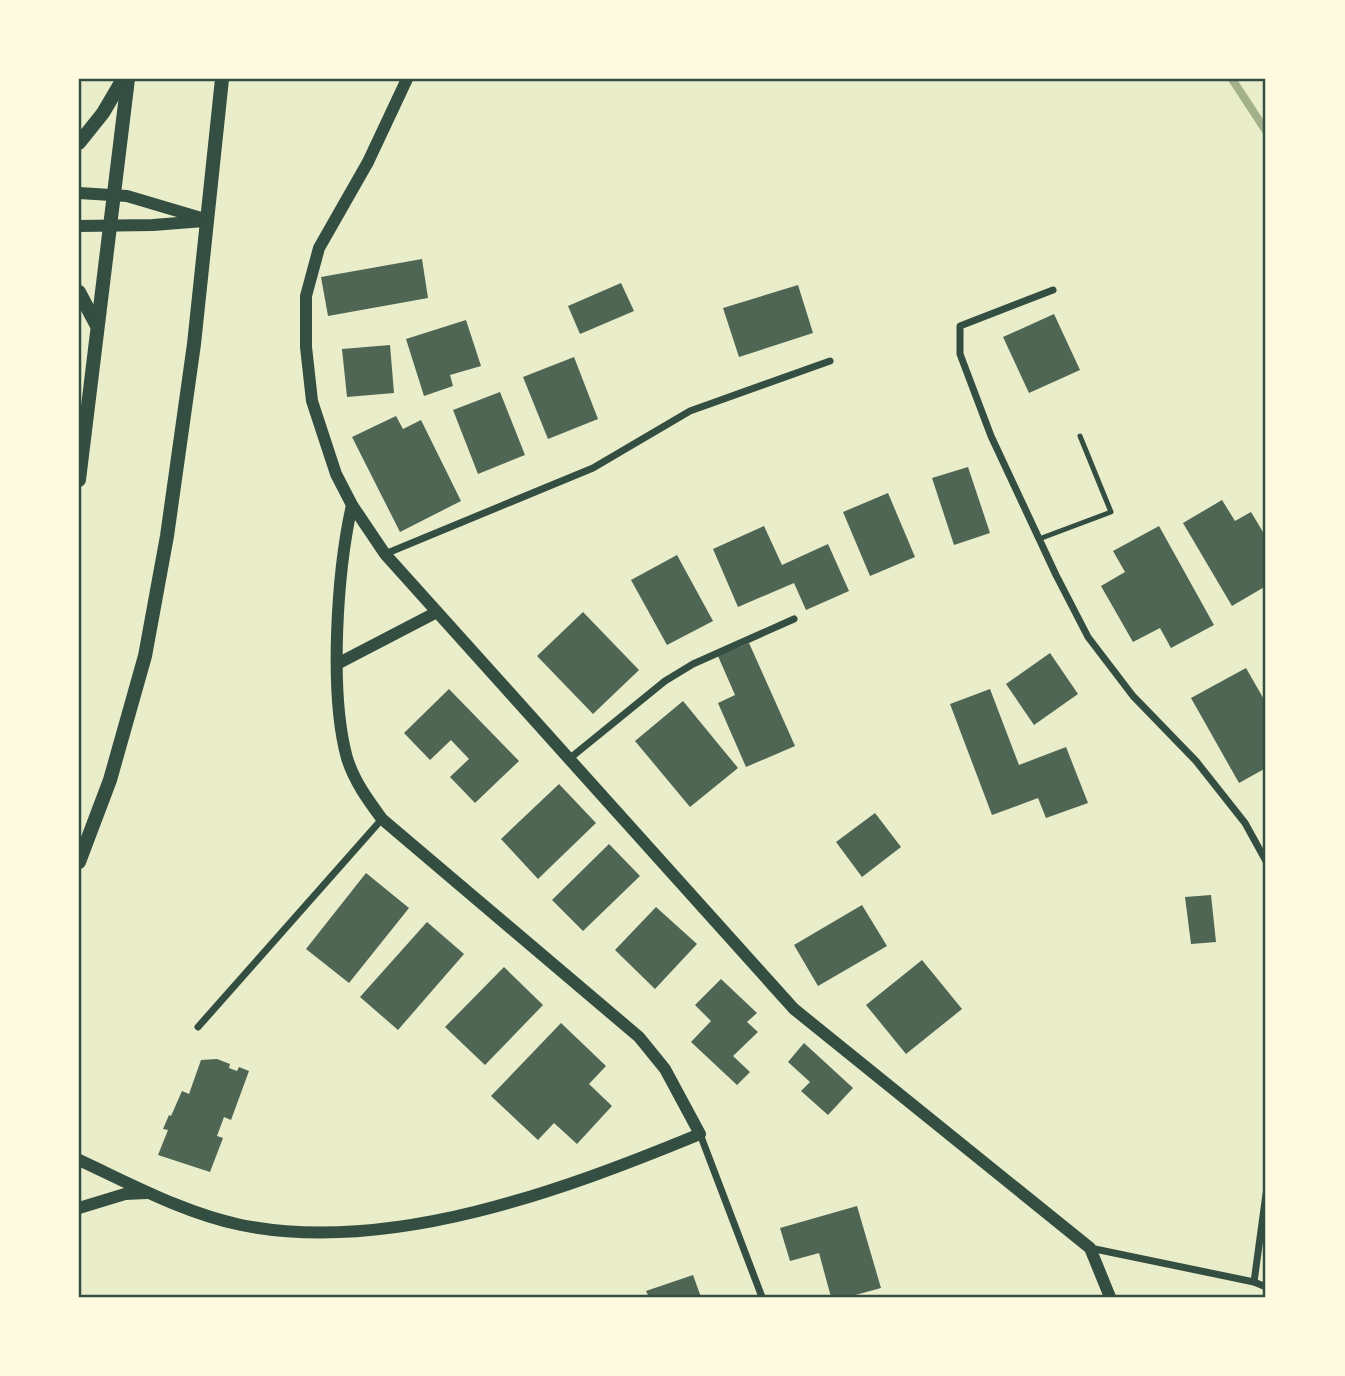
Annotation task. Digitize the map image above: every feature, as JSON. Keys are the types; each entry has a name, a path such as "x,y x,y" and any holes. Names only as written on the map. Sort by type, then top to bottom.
{"main road":[{"path":"79,143 126,79"},
{"path":"79,480 126,79"},
{"path":"79,862 110,780 145,656 167,537 189,384 222,79"},
{"path":"79,292 97,326"}],"street":[{"path":"407,79 368,162 320,248 306,296 306,346 312,401 336,474 352,505 385,554 794,1009 1090,1248 1254,1282 1266,1287"},
{"path":"79,193 113,193 156,203 208,220"},
{"path":"79,226 208,220"},
{"path":"1053,290 960,326 960,355 991,436 1088,637 1133,696 1196,761 1245,823 1266,861"},
{"path":"385,554 593,468 690,411 830,361"},
{"path":"352,505 342,566 337,664 341,722 348,759 362,792 382,819 597,999 639,1037 665,1069 700,1134 762,1297"},
{"path":"337,664 437,612"},
{"path":"569,759 665,681 693,664 794,619"},
{"path":"198,1027 382,819"},
{"path":"79,1160 189,1210 242,1225 302,1233 365,1232 432,1222 516,1199 587,1178 700,1134"},
{"path":"79,1208 125,1194 151,1193"},
{"path":"1254,1282 1266,1194"},
{"path":"1090,1248 1110,1297"}],"lane":[{"path":"1039,539 1111,512 1080,436"}],"building":[{"path":"422,259 428,298 328,316 321,277"},
{"path":"621,283 634,311 580,334 568,306"},
{"path":"798,285 813,333 739,357 723,308"},
{"path":"1054,314 1080,370 1029,393 1003,337"},
{"path":"466,320 481,366 450,375 453,386 424,396 406,339"},
{"path":"390,345 394,393 347,397 342,349"},
{"path":"574,357 598,419 548,439 523,377"},
{"path":"500,392 525,455 478,474 453,410"},
{"path":"396,416 403,429 421,420 461,501 400,532 352,437"},
{"path":"968,467 990,533 954,545 932,478"},
{"path":"888,493 915,557 870,576 843,512"},
{"path":"1222,500 1235,521 1251,512 1266,537 1266,555 1263,556 1266,562 1266,586 1232,606 1183,523"},
{"path":"764,526 782,565 828,544 849,591 806,610 794,583 738,607 713,549"},
{"path":"1159,526 1214,625 1171,648 1160,628 1133,642 1101,586 1125,572 1113,551"},
{"path":"677,555 713,621 667,645 631,580"},
{"path":"583,612 639,670 593,714 537,656"},
{"path":"749,643 795,746 746,767 718,703 735,695 718,656"},
{"path":"1050,653 1078,694 1034,725 1006,684"},
{"path":"1246,668 1266,703 1266,768 1239,783 1191,698"},
{"path":"449,689 519,761 475,803 450,777 469,759 451,740 430,760 404,733"},
{"path":"990,689 1019,765 1066,747 1088,803 1046,818 1038,798 992,815 950,704"},
{"path":"683,701 738,768 690,807 635,741"},
{"path":"559,784 596,823 538,879 501,839"},
{"path":"875,813 901,847 862,877 836,842"},
{"path":"609,844 640,876 583,931 552,900"},
{"path":"366,873 409,908 349,983 306,949"},
{"path":"1211,895 1216,942 1191,944 1185,897"},
{"path":"862,905 887,946 818,986 794,945"},
{"path":"656,907 697,944 655,989 615,950"},
{"path":"427,922 464,954 398,1030 360,997"},
{"path":"922,960 962,1009 906,1054 866,1005"},
{"path":"504,967 543,1005 485,1065 445,1027"},
{"path":"721,979 757,1013 747,1022 758,1032 733,1056 750,1072 737,1085 691,1042 711,1021 695,1005"},
{"path":"561,1023 606,1066 589,1084 612,1106 577,1144 554,1123 538,1140 491,1096"},
{"path":"804,1043 853,1088 828,1115 801,1091 810,1082 788,1062"},
{"path":"217,1059 230,1064 229,1068 237,1071 239,1067 249,1071 231,1120 224,1117 217,1136 223,1138 210,1172 158,1155 168,1130 163,1129 169,1115 171,1116 182,1091 189,1094 201,1060"},
{"path":"857,1206 881,1288 848,1297 831,1297 819,1253 790,1261 780,1228"},
{"path":"693,1275 701,1297 649,1297 646,1291"}],"waterway":[{"path":"1232,79 1266,131"}]}
